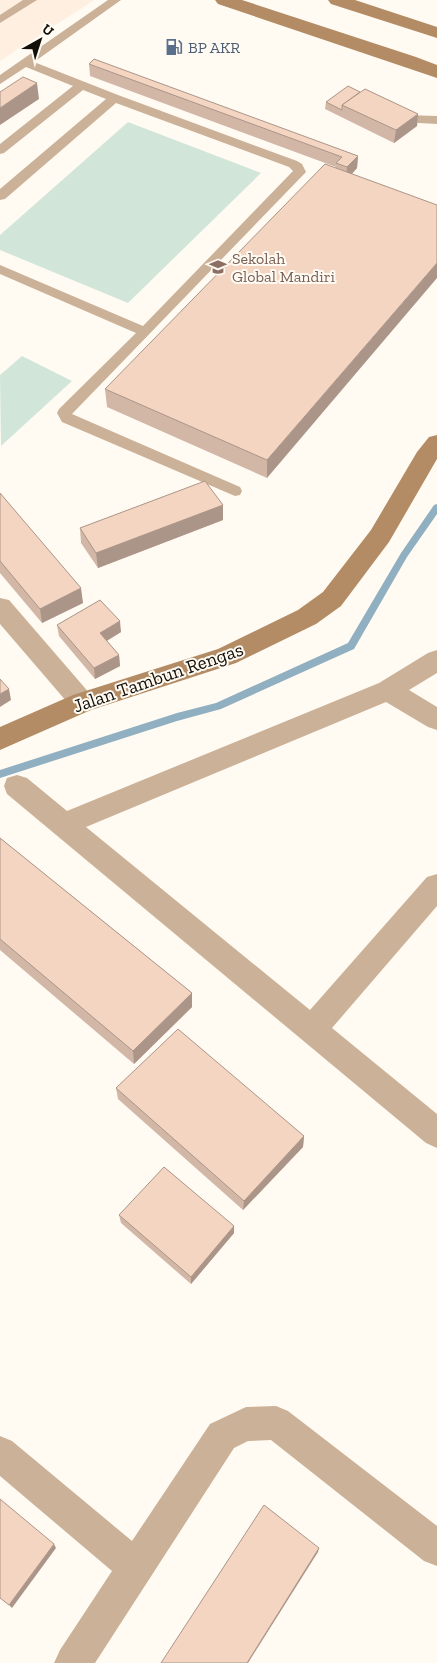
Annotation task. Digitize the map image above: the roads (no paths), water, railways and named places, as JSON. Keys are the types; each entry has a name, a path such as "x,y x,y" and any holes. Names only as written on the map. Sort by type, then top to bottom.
{"street":[{"path":"224,0 437,72"},
{"path":"337,0 437,33 409,61"},
{"name":"Jalan Tambun Rengas","path":"0,738 82,702 227,656 307,617 332,600 380,536 425,458 437,443"},
{"path":"0,607 82,702"},
{"path":"64,824 388,690 437,660"},
{"path":"388,690 437,720"},
{"path":"17,786 437,1133"},
{"path":"312,1029 437,886"},
{"path":"73,1663 222,1436 246,1424 276,1423 437,1548"},
{"path":"0,1453 136,1566"}],"lane":[{"path":"0,20 31,0"},
{"path":"0,80 115,0"},
{"path":"26,63 298,167 300,172 64,413 67,418 235,491"},
{"path":"0,150 81,85"},
{"path":"0,196 114,98"},
{"path":"406,119 437,120"},
{"path":"0,269 145,332"}],"waterway":[{"path":"0,774 177,717 218,706 351,646 404,555 437,507"}],"place":[{"name":"BP AKR","path":"174,47"},
{"name":"Sekolah Global Mandiri","path":"218,267"}]}
